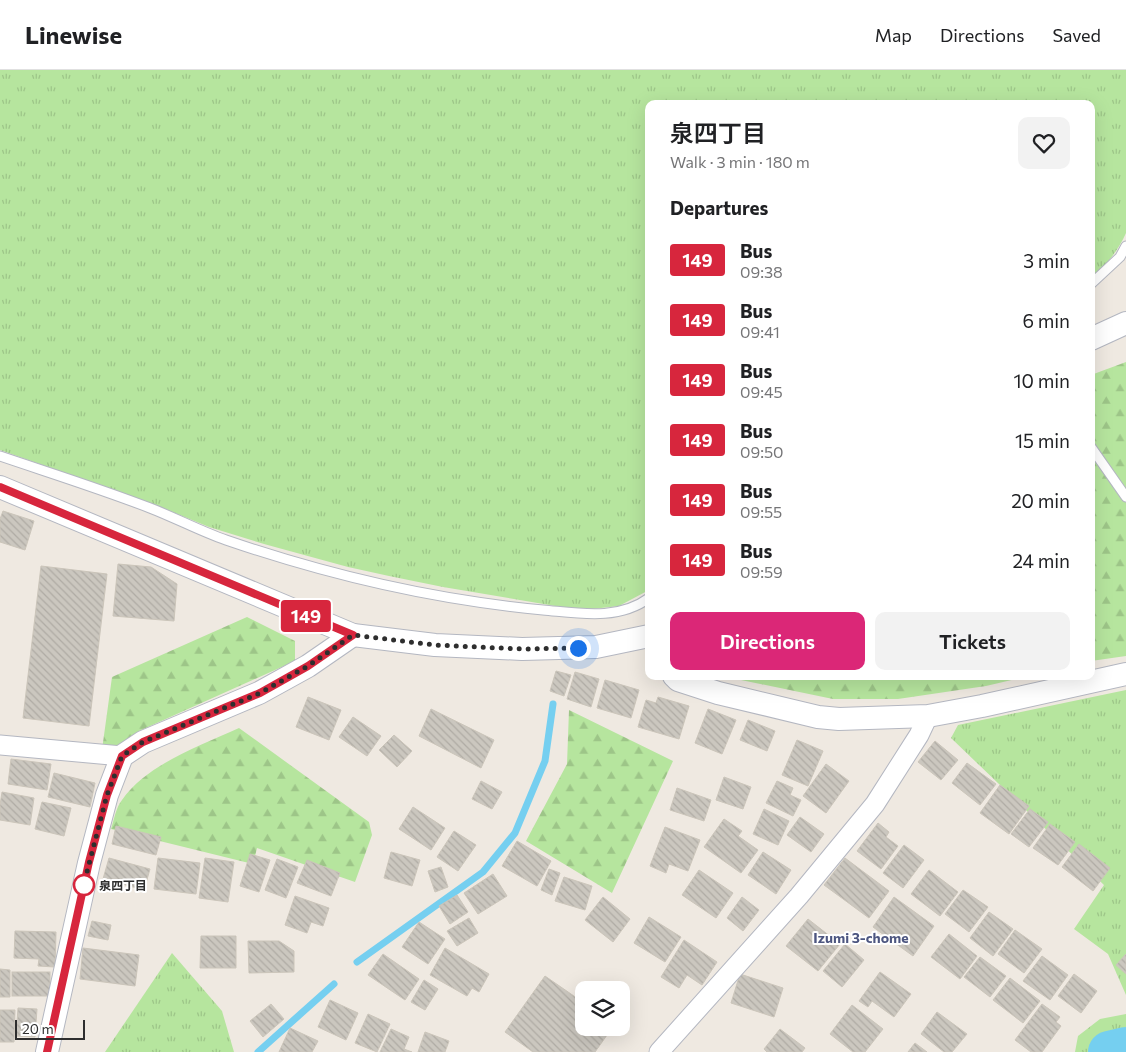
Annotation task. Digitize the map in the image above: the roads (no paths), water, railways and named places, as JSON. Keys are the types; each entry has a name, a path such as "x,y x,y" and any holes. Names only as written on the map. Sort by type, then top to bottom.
{"street":[{"path":"1095,337 1126,323"},
{"path":"0,487 353,635 435,645 522,649 596,647 645,637"},
{"path":"47,1052 89,862 107,795 122,756 143,742 260,693 308,666 353,635"},
{"path":"678,680 718,693 818,717 839,719 928,716 1126,674"},
{"path":"659,1052 799,896 875,804 919,735 928,716"},
{"path":"0,745 122,756"}],"lane":[{"path":"1095,280 1120,257 1126,246"},
{"path":"1095,453 1126,497"},
{"path":"0,456 150,508 224,539 282,558 353,577 507,607 588,614 618,612 645,600"}],"waterway":[{"path":"357,962 483,872 515,833 545,761 553,704"},
{"path":"258,1052 334,984"},
{"path":"1109,1052 1126,1048"}],"place":[{"name":"泉四丁目","path":"84,885"}],"district":[{"name":"Izumi 3-chome","path":"861,937"}]}
